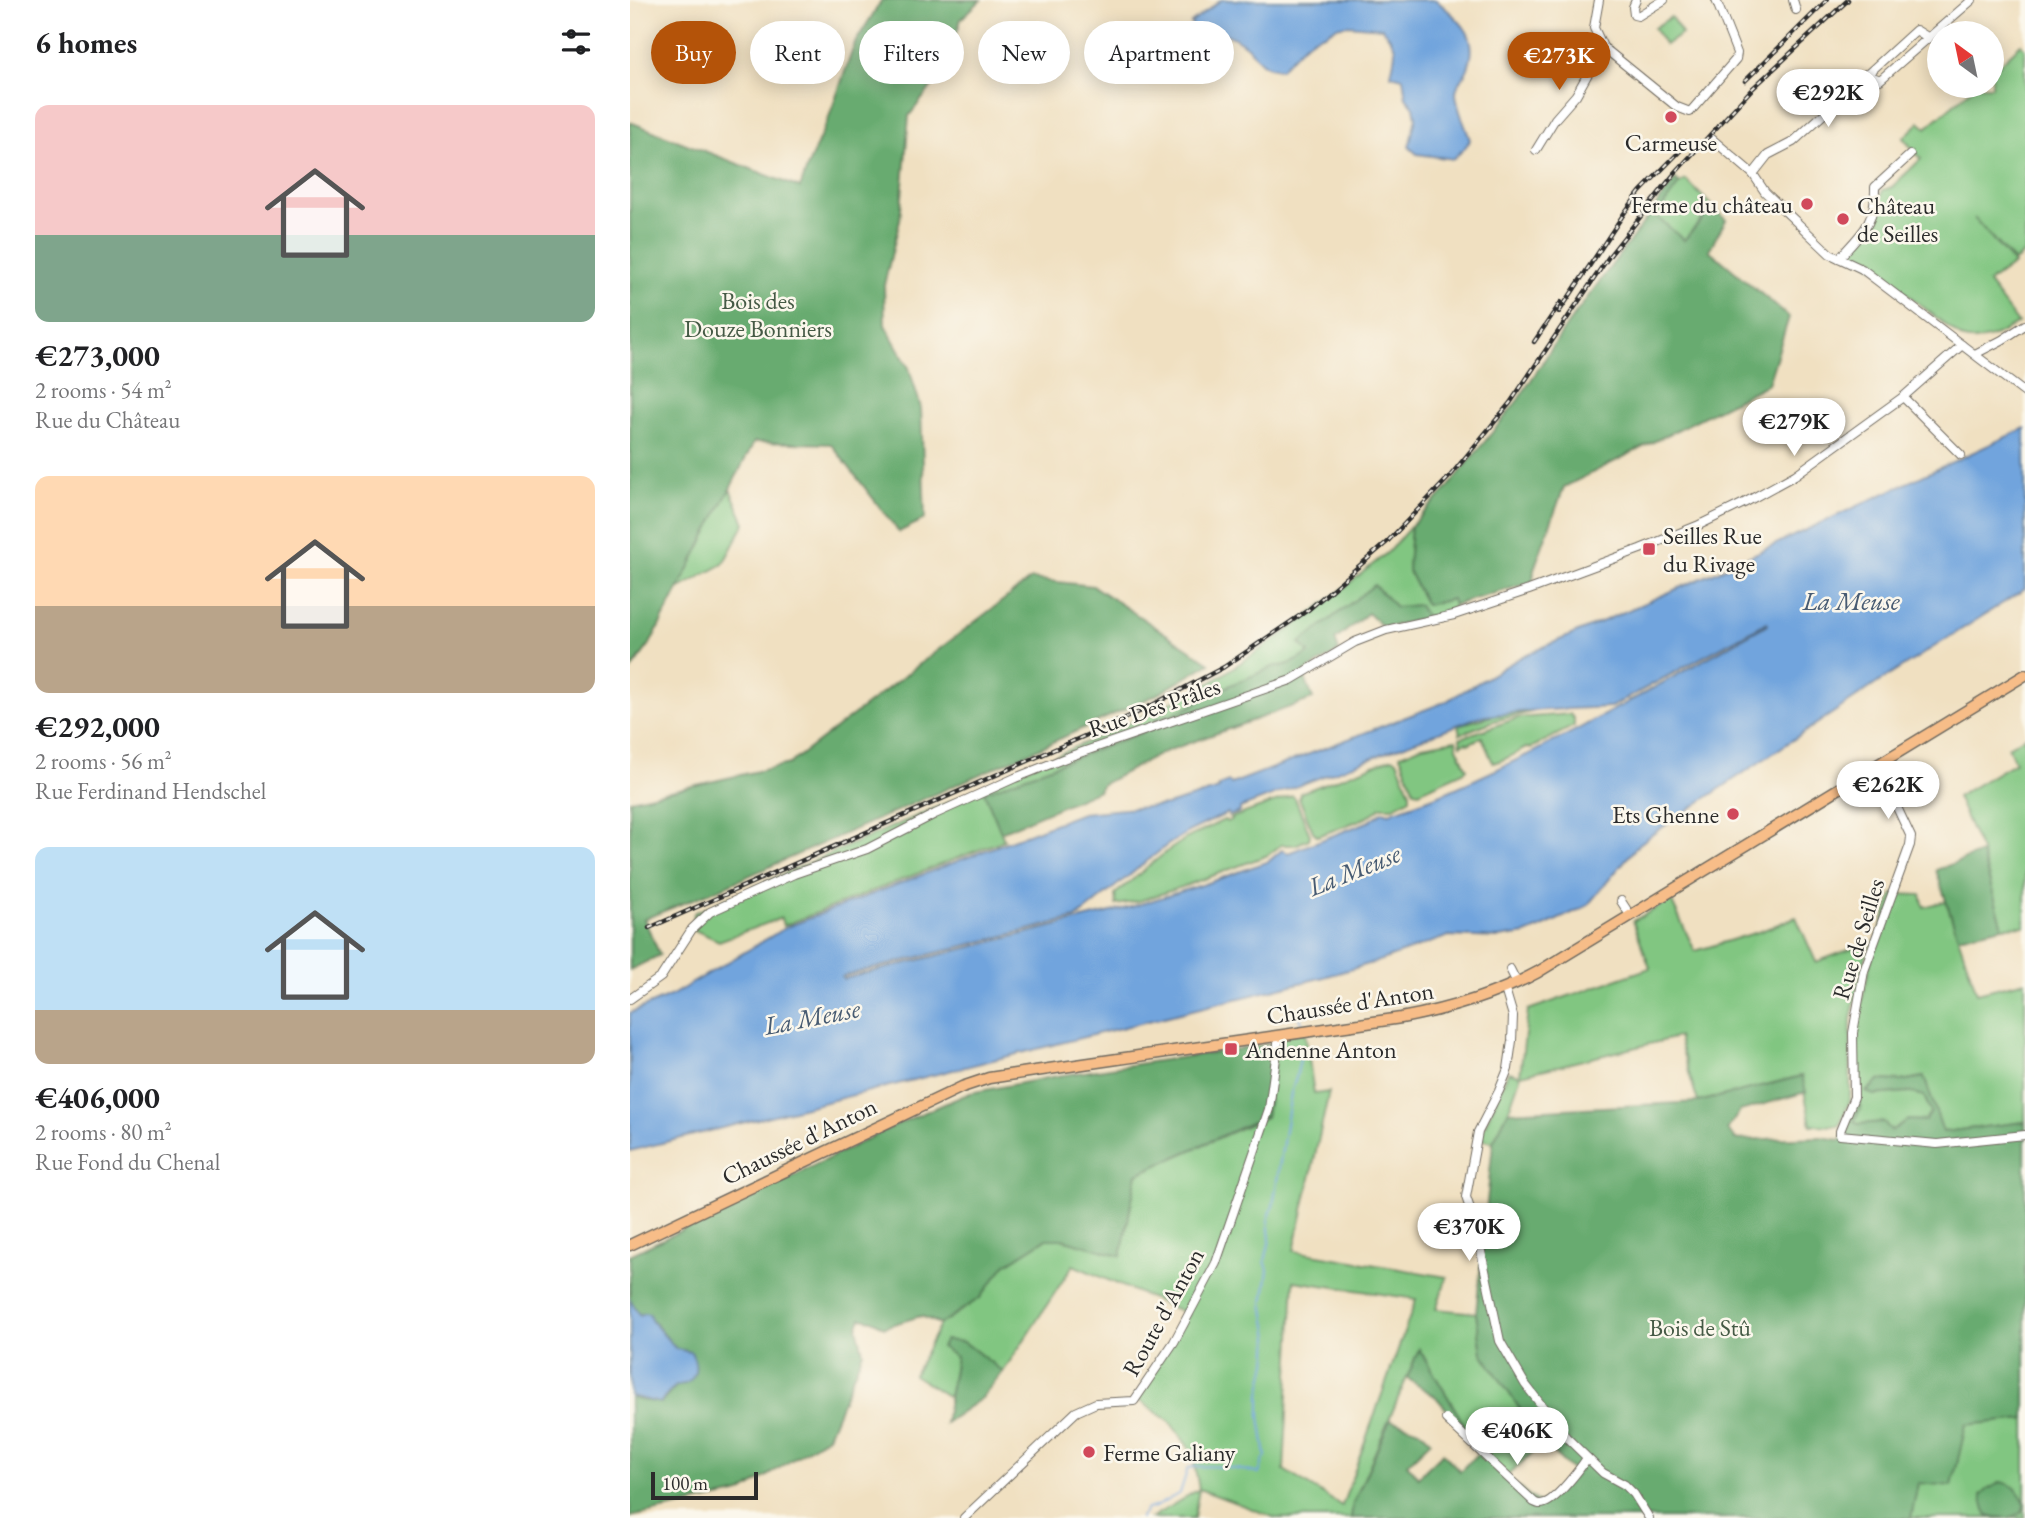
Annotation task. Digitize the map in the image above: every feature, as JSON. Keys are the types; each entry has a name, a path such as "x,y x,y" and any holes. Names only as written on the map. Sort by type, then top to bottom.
{"main road":[{"name":"Chaussée d'Anton","path":"630,1245 901,1115 980,1081 1440,1011 1505,989 2025,675"}],"street":[{"path":"1599,0 1594,28 1603,47 1677,107 1690,112 1736,59 1737,53 1716,0"},
{"path":"1636,0 1633,11 1634,15 1638,16 1664,0"},
{"path":"1793,0 1796,10"},
{"path":"1948,21 1972,0"},
{"path":"1753,174 1768,155 1793,142 1916,30 1927,37"},
{"path":"1866,74 1880,80 1927,40"},
{"path":"1536,150 1555,119 1576,95 1603,47"},
{"path":"1712,139 1753,174 1766,192 1830,254 1862,269 2025,393"},
{"path":"1839,258 1864,230 1874,213 1875,187 1910,155"},
{"path":"1975,354 2025,325"},
{"name":"Rue Des Prâles","path":"630,999 661,977 692,929 710,912 794,874 867,849 935,814 1068,757 1291,680 1355,642 1386,630 1454,615 1617,557 1697,526 1744,503 1795,475 1903,397 1962,345"},
{"path":"1903,397 1961,455"},
{"name":"Rue de Seilles","path":"1877,765 1911,836 1864,971 1853,1033 1854,1097 1840,1135 1937,1144 2025,1135"},
{"path":"1621,901 1630,915"},
{"path":"1510,970 1517,983"},
{"path":"1505,989 1513,1016 1508,1069 1478,1132 1466,1197 1475,1223 1500,1340 1525,1384 1566,1437 1603,1473 1625,1485 1649,1518"},
{"name":"Route d'Anton","path":"964,1518 1076,1412 1096,1403 1134,1401 1174,1342 1216,1263 1251,1166 1269,1109 1279,1036"},
{"path":"1446,1419 1534,1502 1540,1504 1550,1500 1576,1474 1587,1458"}],"green space":[{"name":"Bois des Douze Bonniers","path":"882,0 981,0 960,21 869,21"},
{"path":"1671,17 1682,34 1665,45 1654,28"},
{"name":"Bois des Douze Bonniers","path":"859,37 859,84 934,84 909,116 900,220 884,285 885,325 909,368 921,408 925,519 899,532 831,444 754,442 650,644 630,671 630,122 800,188 841,84 845,84 845,71"},
{"path":"2021,44 2025,49 2025,252 2014,262 1974,218 2014,264 1988,283 2018,323 1985,339 1963,339 1851,249 1875,222 1883,190 1892,187 1921,159 1903,138 1920,122 1926,128 1961,98 2004,98 2004,60"},
{"path":"1676,179 1679,184 1656,216 1684,240 1713,207 1726,220 1709,250 1789,317 1768,384 1564,487 1534,569 1533,582 1454,605 1452,599 1426,605 1408,570 1411,526 1446,490 1518,400 1567,325"},
{"path":"1686,180 1713,207 1684,240 1655,216 1679,184"},
{"path":"725,478 745,523 723,564 649,605 650,644 630,671 630,507 649,500 667,505"},
{"path":"1411,526 1408,570 1426,605 1453,599 1454,611 1426,618 1419,605 1396,607 1374,585 1300,643 1310,653 1299,660 1210,694 1190,707 1155,719 1154,728 985,792 1004,840 783,926 781,918 719,941 692,929 694,913 1121,727 1212,682 1330,599 1388,552"},
{"path":"1031,579 1093,586 1210,663 1160,693 1042,747 644,919 660,955 630,970 630,800 789,764"},
{"path":"1374,585 1396,607 1419,605 1426,618 1384,628 1368,613 1335,640 1339,651 1303,673 1313,699 1164,752 1103,784 1099,790 1001,832 984,792 1154,728 1155,719 1190,707 1210,694 1275,666 1297,660 1309,653 1300,643"},
{"path":"1531,712 1494,721 1460,734 1458,725 1493,716"},
{"path":"1570,714 1574,719 1574,726 1498,762 1493,763 1482,737 1461,745 1460,738 1518,718"},
{"path":"2025,737 2025,926 2003,927 1981,851 1957,797 2015,762 2008,747"},
{"path":"1456,740 1467,769 1419,792 1414,791 1400,755 1422,746"},
{"path":"1392,758 1397,760 1410,798 1394,807 1381,807 1368,817 1318,836 1313,832 1299,798 1300,793"},
{"path":"1292,796 1310,835 1309,839 1295,845 1281,845 1268,855 1182,887 1139,901 1116,905 1115,894 1187,838 1222,821 1227,822 1231,818"},
{"path":"1981,853 2003,927 1958,937 1936,870"},
{"path":"1893,894 1921,895 1924,907 1946,901 1977,993 2025,981 2025,1122 1943,1132 1924,1077 1901,1081 1879,1080 1866,1092 1874,1095 1908,1092 1924,1096 1931,1112 1925,1121 1908,1120 1891,1131 1884,1122 1858,1124 1854,1121 1861,1107 1856,1097 1857,1024 1873,950"},
{"path":"1671,900 1695,951 1761,931 1796,917 1816,962 1871,942 1860,975 1851,1019 1850,1101 1839,1126 1811,1125 1801,1076 1698,1102 1678,1037 1521,1075 1508,1112 1493,1142 1479,1139 1508,1072 1520,1075 1528,1010 1650,968 1633,921"},
{"path":"1305,1032 1314,1094 1329,1092 1294,1251 1447,1277 1436,1309 1476,1313 1482,1353 1543,1443 1506,1477 1464,1424 1419,1349 1353,1504 1351,1518 1276,1518 1199,1489 1192,1452 1170,1422 1136,1398 1188,1314 1073,1265 1003,1372 964,1342 956,1357 949,1397 914,1375 940,1324 980,1298 1005,1265 1046,1239 1062,1239 1121,1255 1137,1174 1266,1117 1279,1036","holes":["1294,1281 1416,1299 1342,1506 1284,1470"]},
{"path":"1272,1044 1266,1116 1137,1174 1121,1256 1062,1239 1046,1239 1005,1265 980,1298 940,1324 921,1316 884,1327 872,1320 861,1318 857,1328 863,1352 828,1436 741,1493 630,1517 630,1396 661,1403 676,1386 684,1384 688,1351 676,1349 652,1320 640,1315 630,1300 630,1255 902,1122 970,1093 1057,1076"},
{"name":"Bois de Stû","path":"1802,1076 1806,1092 1740,1111 1727,1130 1736,1140 1821,1137 1841,1140 1856,1097 1861,1107 1854,1121 1858,1124 1884,1122 1891,1131 1908,1120 1925,1121 1931,1112 1924,1096 1908,1092 1874,1095 1866,1092 1879,1080 1901,1081 1924,1077 1943,1132 2025,1122 2025,1419 1966,1425 1952,1486 1918,1483 1911,1518 1351,1518 1353,1504 1390,1420 1420,1430 1431,1441 1407,1464 1418,1477 1443,1453 1460,1471 1481,1450 1436,1397 1407,1378 1419,1349 1464,1424 1506,1477 1540,1504 1576,1474 1543,1443 1482,1353 1476,1313 1493,1142 1508,1112 1698,1102"},
{"path":"945,1340 964,1342 1003,1372 982,1398 945,1423 956,1357 941,1347"},
{"path":"2025,1419 2025,1518 1911,1518 1918,1482 1966,1424"},
{"path":"2001,1482 2013,1487 2021,1495 2025,1503 2022,1513 2008,1518 1987,1516 1981,1496"},
{"path":"1199,1489 1194,1518 1151,1518"}],"water":[{"path":"1221,0 1436,0 1459,21 1472,46 1467,71 1456,92 1459,110 1470,140 1453,159 1417,154 1409,147 1416,118 1414,107 1406,97 1403,78 1391,75 1395,50 1382,28 1347,25 1336,27 1304,45 1281,69 1263,64 1234,38 1234,21 1194,21"},
{"name":"La Meuse","path":"2025,428 2025,589 1882,680 1657,831 1638,845 1587,906 1526,934 1499,938 1449,936 1324,977 630,1151 630,1013 672,995 787,927 1082,813 1167,805 1219,789 1218,786 1229,782 1231,784 1445,702 1523,656 1718,571","holes":["1767,622 1768,624 1610,712 1490,773 1389,813 1383,811 1370,821 1288,853 1282,850 1269,861 1131,907 842,978 1076,918 1166,846 1228,813 1229,816 1240,812 1240,808 1478,717 1527,711 1611,707"]},
{"path":"630,1300 640,1315 650,1314 651,1320 676,1349 691,1352 694,1361 695,1373 691,1380 677,1385 660,1403 630,1396"}],"waterway":[{"path":"1297,1009 1302,1023"},
{"path":"1140,1518 1147,1509 1180,1493 1188,1468 1224,1467 1259,1474 1266,1457 1260,1417 1260,1394 1269,1337 1263,1303 1268,1270 1265,1261 1270,1239 1268,1220 1273,1206 1291,1093 1302,1050"}],"railway":[{"path":"1745,81 1827,0"},
{"path":"649,928 1139,712 1224,667 1308,610 1387,542 1451,475 1510,403 1610,255 1675,173 1752,89 1848,0"},
{"path":"1559,312 1640,192 1683,148"},
{"path":"1534,342 1561,302"}],"place":[{"name":"Carmeuse","path":"1671,117"},
{"name":"Ferme du château","path":"1807,204"},
{"name":"Château de Seilles","path":"1843,219"},
{"name":"Seilles Rue du Rivage","path":"1649,549"},
{"name":"Ets Ghenne","path":"1733,814"},
{"name":"Andenne Anton","path":"1231,1049"},
{"name":"Ferme Galiany","path":"1089,1452"}]}
